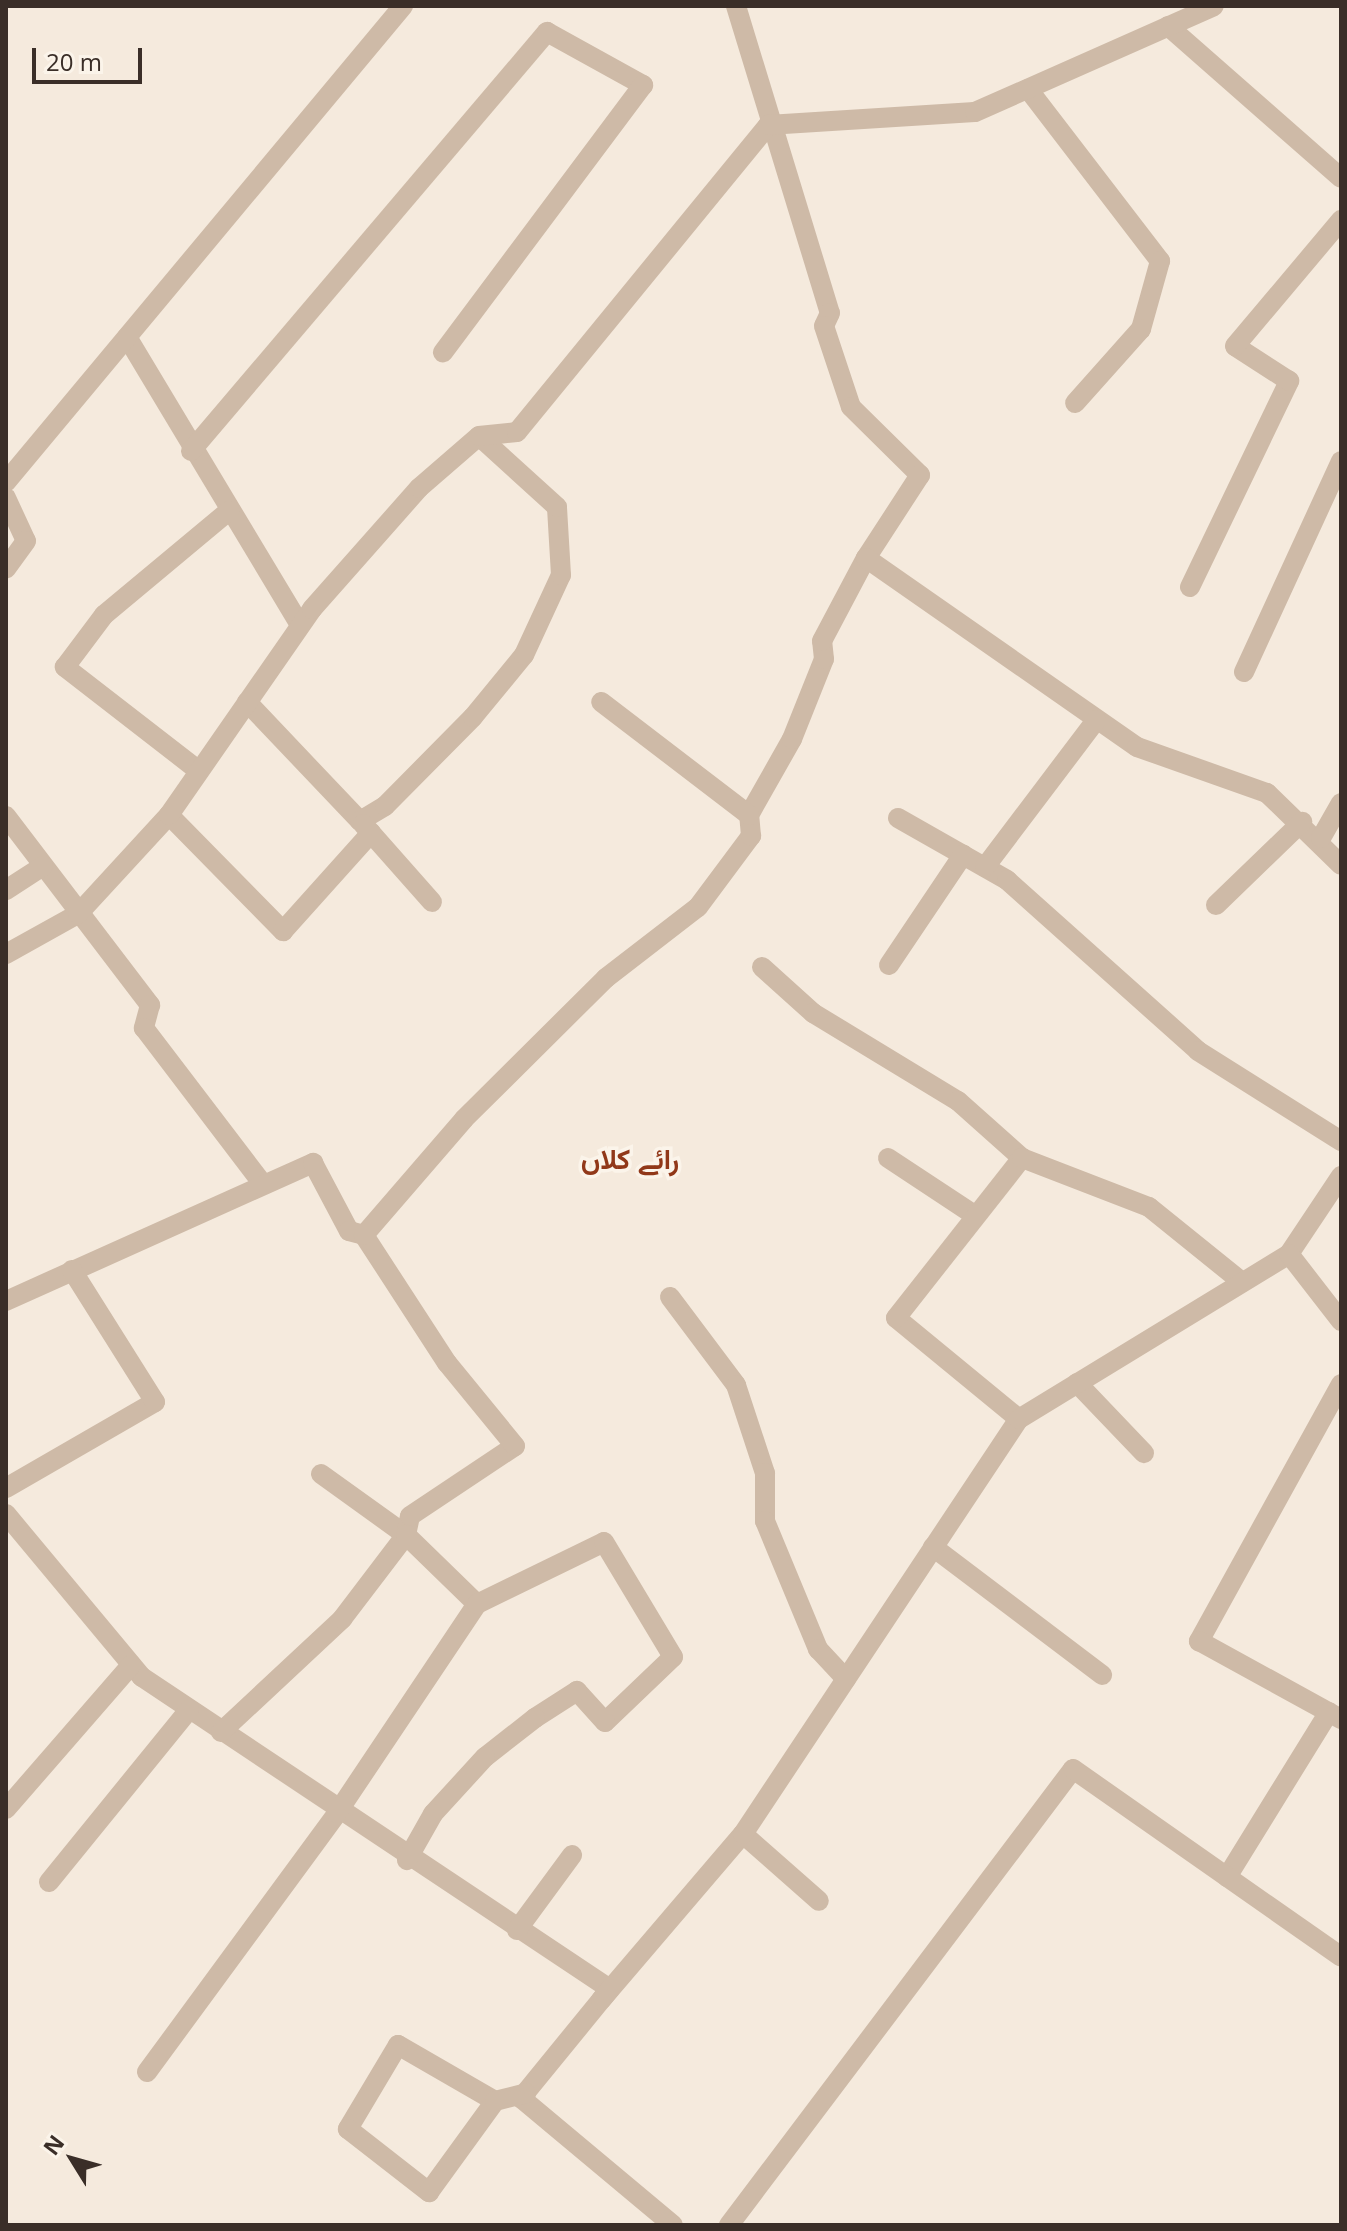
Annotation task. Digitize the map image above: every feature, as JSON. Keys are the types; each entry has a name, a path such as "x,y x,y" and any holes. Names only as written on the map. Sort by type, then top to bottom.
{"street":[{"path":"6,482 403,6"},
{"path":"364,1235 464,1119 584,1000 698,907 751,836 749,815 792,739 824,659 822,641 866,558 920,475 851,407 824,326 830,313 768,125 736,6"},
{"path":"6,954 78,914 169,815 300,625 419,488 479,436 517,432 768,125 975,112 1214,6"},
{"path":"1168,26 1341,178"},
{"path":"191,451 547,32 643,85 443,352"},
{"path":"1028,89 1160,261 1141,329 1075,403"},
{"path":"1190,587 1289,381 1235,346 1341,220"},
{"path":"127,337 191,451 300,625"},
{"path":"169,815 283,931 366,827 524,655 561,575 557,507 479,436"},
{"path":"1244,672 1341,461"},
{"path":"6,498 26,541 6,569"},
{"path":"199,771 65,667 104,615 229,511"},
{"path":"866,558 1137,747 1267,793 1321,838 1341,865"},
{"path":"247,702 366,827 432,902"},
{"path":"601,702 749,815"},
{"path":"985,867 1096,720"},
{"path":"1321,838 1341,803"},
{"path":"6,816 150,1005 144,1028 262,1183"},
{"path":"898,818 985,867 1198,1051 1341,1141"},
{"path":"1216,905 1302,822"},
{"path":"889,965 963,855"},
{"path":"6,890 43,866"},
{"path":"762,967 813,1013 958,1101 1022,1158 1149,1207 1242,1282"},
{"path":"888,1158 976,1216"},
{"path":"1019,1419 896,1318 1022,1158"},
{"path":"6,1301 262,1183 313,1163 349,1231 364,1235 447,1363 515,1446 410,1516 406,1535 342,1619 221,1732"},
{"path":"601,2000 743,1834 1019,1419 1289,1254 1341,1176"},
{"path":"1289,1254 1341,1321"},
{"path":"6,1488 155,1402 72,1270"},
{"path":"670,1297 736,1385 765,1473 765,1521 818,1649 846,1679"},
{"path":"1077,1383 1144,1453"},
{"path":"1227,1877 1335,1715 1199,1641 1335,1410 1341,1384"},
{"path":"321,1474 406,1535 477,1604"},
{"path":"6,1514 131,1665 189,1710 337,1813 610,1989 521,2098 673,2225"},
{"path":"147,2072 337,1813 477,1604 604,1542 673,1657 605,1722 577,1691 535,1718 443,1802 407,1860"},
{"path":"933,1547 1102,1675"},
{"path":"6,1809 131,1665"},
{"path":"49,1882 189,1710"},
{"path":"729,2225 1073,1769 1341,1957"},
{"path":"743,1834 819,1901"},
{"path":"517,1930 572,1855"},
{"path":"495,2101 398,2045 348,2129 429,2192 495,2101 526,2093"}],"district":[{"name":"رائے کلاں","path":"630,1158"}]}
